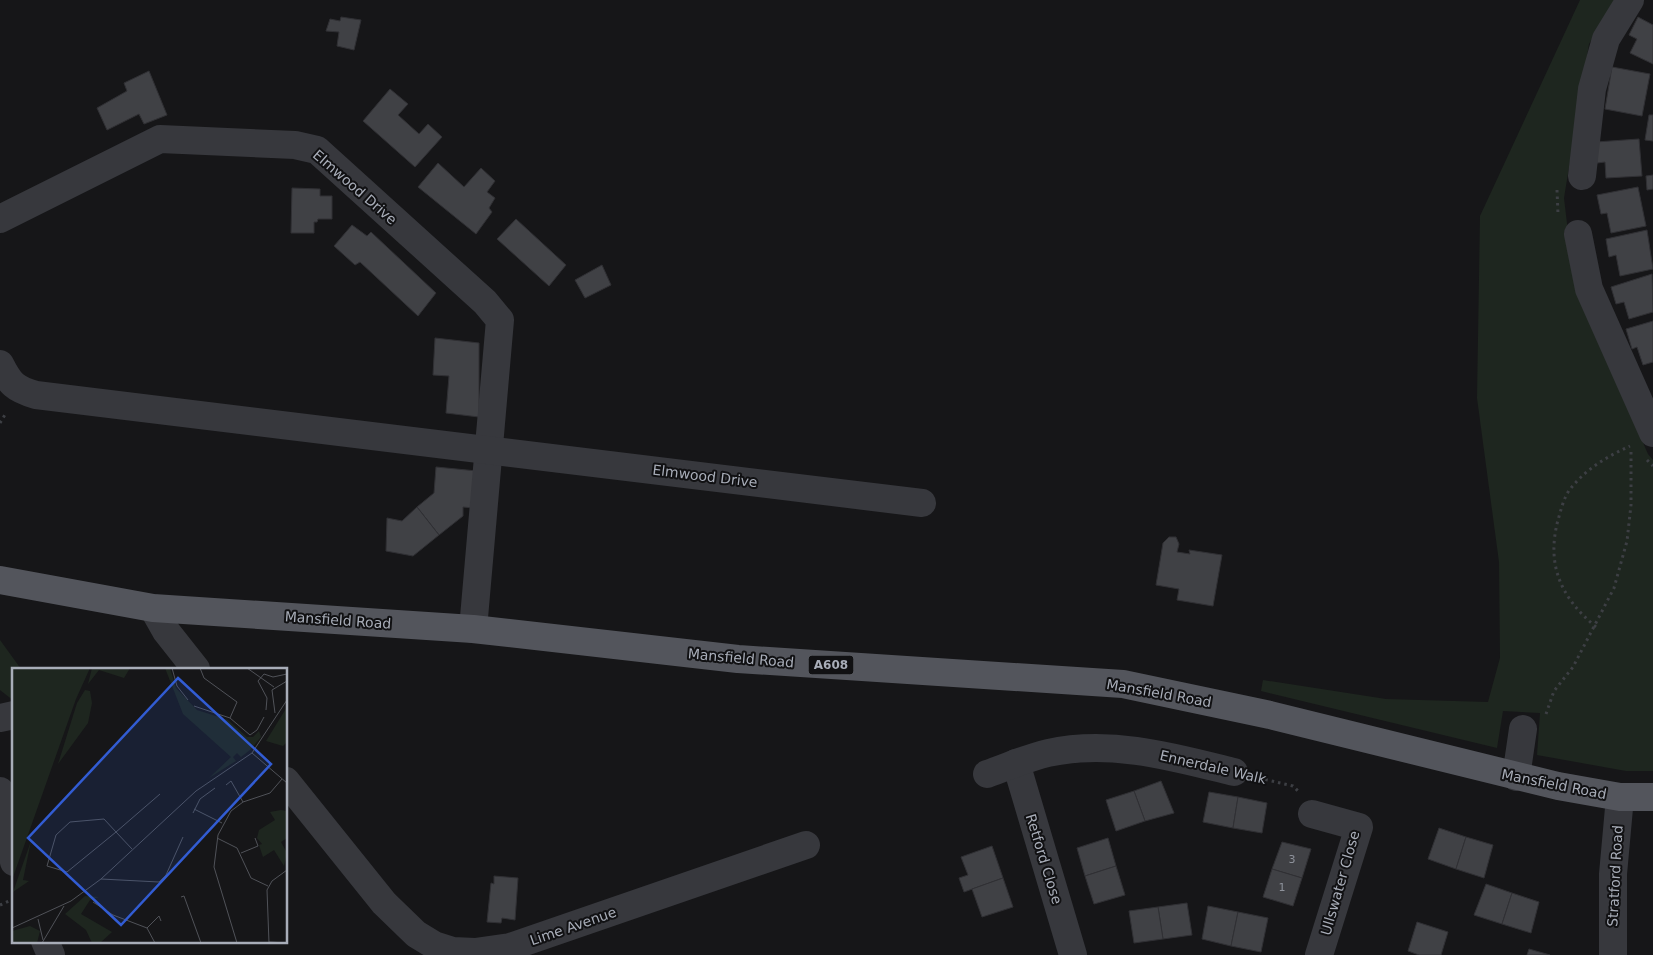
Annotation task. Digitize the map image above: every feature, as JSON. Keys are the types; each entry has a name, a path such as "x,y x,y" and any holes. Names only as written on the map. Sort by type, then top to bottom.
{"main road":[{"name":"Mansfield Road","path":"0,580 153,608 473,629 738,659 1123,684 1270,715 1516,777 1620,797 1653,797"}],"street":[{"path":"1582,176 1592,90 1606,39 1630,0"},
{"name":"Elmwood Drive","path":"0,219 160,140 295,145 317,150 485,302 500,320 473,629"},
{"path":"1578,234 1589,289 1641,440"},
{"name":"Elmwood Drive","path":"0,364 7,379 18,390 36,395 922,503"},
{"path":"153,608 166,631 195,668"},
{"path":"1516,777 1534,727"},
{"name":"Ennerdale Walk","path":"1016,763 1049,753 1096,747 1136,750 1234,772"},
{"path":"987,774 1016,763"},
{"name":"Retford Close","path":"1016,763 1073,955"},
{"name":"Lime Avenue","path":"288,783 401,922 434,945 453,951 475,952 510,947 806,845"},
{"path":"0,791 12,852"},
{"name":"Stratford Road","path":"1613,955 1613,874 1620,797"},
{"name":"Ullswater Close","path":"1312,814 1359,827 1319,955"},
{"path":"45,942 51,955"}],"path":[{"path":"1596,627 1579,613 1566,594 1557,574 1553,553 1554,535 1570,489 1586,473 1613,454 1641,440"},
{"path":"1534,727 1546,714 1554,691 1573,667 1596,627 1614,588 1627,540 1641,440"},
{"name":"Ennerdale Walk","path":"1234,772 1293,786 1310,802 1312,814"},
{"path":"0,905 12,900"}],"shaded area":[{"path":"1580,0 1615,0 1589,44 1564,198 1573,274 1606,358 1648,454 1653,460 1653,771 1626,771 1537,755 1540,713 1503,711 1497,748 1261,691 1263,680 1386,699 1488,702 1500,658 1499,562 1477,398 1480,216"},
{"path":"0,640 20,668 12,668 12,699 0,690"}],"building":[{"path":"341,17 361,20 354,50 337,46 339,32 326,31 330,19 340,21"},
{"path":"1638,17 1653,25 1653,64 1630,53 1637,39 1629,35"},
{"path":"1612,67 1650,74 1642,116 1605,109"},
{"path":"149,71 167,115 144,124 139,114 107,130 97,108 127,91 124,83"},
{"path":"390,89 408,104 398,115 419,134 428,124 442,137 415,167 363,121"},
{"path":"1649,115 1653,115 1653,141 1645,140"},
{"path":"1639,139 1642,176 1606,178 1605,162 1597,163 1596,142"},
{"path":"438,163 464,187 481,168 495,181 487,192 495,198 489,208 492,212 476,234 418,187"},
{"path":"1653,175 1653,189 1647,190 1646,176"},
{"path":"1638,187 1646,226 1611,233 1607,213 1601,214 1597,195"},
{"path":"292,188 320,189 320,196 332,196 332,219 318,219 317,222 314,222 314,233 291,233"},
{"path":"516,219 566,265 549,286 497,239"},
{"path":"352,225 367,236 371,232 436,293 418,316 360,262 355,265 334,246"},
{"path":"1647,230 1653,269 1620,276 1616,255 1609,257 1606,239"},
{"path":"602,265 611,285 585,298 575,280"},
{"path":"1652,274 1653,312 1629,319 1624,302 1616,304 1611,287"},
{"path":"1653,321 1653,362 1643,365 1637,347 1632,349 1626,329"},
{"path":"435,338 479,343 479,417 446,413 449,376 433,375"},
{"path":"436,467 477,471 474,508 463,507 463,516 439,535 417,507 434,493"},
{"path":"417,507 439,535 413,556 386,551 387,518 402,521"},
{"path":"1169,537 1176,537 1179,544 1177,552 1190,554 1189,550 1222,555 1213,606 1177,600 1179,589 1156,585 1163,543"},
{"path":"1161,781 1174,813 1145,821 1134,791"},
{"path":"1134,791 1145,821 1116,831 1106,800"},
{"path":"1209,792 1238,797 1233,828 1203,822"},
{"path":"1238,797 1267,803 1262,833 1233,828"},
{"path":"1439,828 1466,837 1456,869 1428,859"},
{"path":"1466,837 1493,845 1484,878 1456,869"},
{"path":"1108,838 1116,866 1085,876 1077,848"},
{"path":"1282,842 1311,849 1302,878 1272,869"},
{"path":"992,846 1003,878 964,892 959,878 968,875 961,857"},
{"path":"1116,866 1125,895 1094,904 1085,876"},
{"path":"1272,869 1302,878 1293,906 1263,897"},
{"path":"494,876 518,878 515,920 502,918 501,923 487,922 491,883 494,884"},
{"path":"1003,878 1013,907 982,917 972,889"},
{"path":"1486,884 1512,893 1502,924 1474,915"},
{"path":"1512,893 1539,902 1531,933 1502,924"},
{"path":"1187,903 1192,935 1163,939 1158,907"},
{"path":"1208,906 1238,912 1231,946 1202,939"},
{"path":"1158,907 1163,939 1134,943 1129,911"},
{"path":"1238,912 1268,918 1261,952 1231,946"},
{"path":"1417,922 1448,932 1441,955 1419,955 1408,951"},
{"path":"1529,949 1550,955 1527,955"}]}
